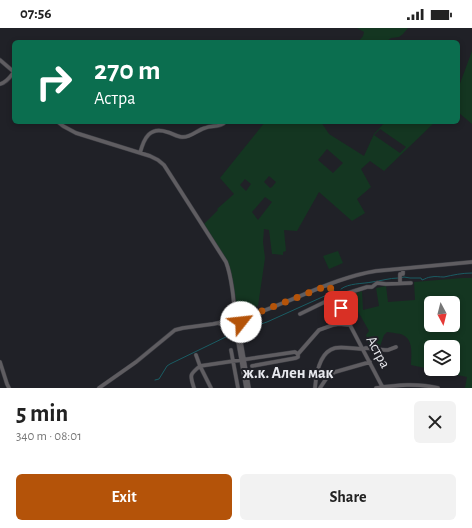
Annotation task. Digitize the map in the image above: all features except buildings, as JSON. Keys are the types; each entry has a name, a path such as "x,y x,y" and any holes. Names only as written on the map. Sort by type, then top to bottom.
{"street":[{"path":"0,60 12,70"},
{"path":"0,84 2,84 12,74"},
{"path":"60,124 76,133 140,153 158,160 164,165 226,262 229,272 248,388"},
{"path":"140,153 145,139 149,133 154,131 160,130 168,132 181,138 187,137 205,128 224,124"},
{"path":"236,320 348,278 364,274 402,268 472,262"},
{"path":"400,282 400,274 403,274 402,268"},
{"path":"300,314 335,297 367,287 372,287 377,283 411,283"},
{"name":"Астра","path":"329,285 383,387"},
{"path":"240,323 257,313"},
{"path":"99,388 136,362 175,330 183,328 241,319 239,331 243,360"},
{"path":"236,320 238,325 240,323"},
{"path":"252,366 296,358 319,330 338,324 350,325"},
{"path":"315,388 319,365 323,357 333,348 340,347 388,350 396,347"},
{"path":"231,350 238,388"},
{"path":"194,388 191,374 200,366 295,352 298,354"},
{"path":"196,355 211,388"},
{"path":"0,362 9,388"},
{"path":"320,388 328,376 335,372 370,362"},
{"path":"376,388 398,385 420,385 438,388"}],"green space":[{"path":"357,28 408,28 399,37 391,38 388,40 360,40 364,32"},
{"path":"472,51 472,124 460,114 460,84"},
{"path":"263,124 322,124 329,134 364,156 374,134 383,124 433,124 384,171 370,161 361,169 371,187 357,199 365,213 352,221 319,192 297,231 284,230 286,251 283,252 283,255 272,254 269,230 264,229 263,242 265,258 258,306 244,310 240,309 237,305 230,271 204,224 218,210 217,209 234,194 220,178","holes":["380,129 406,147 400,153 374,135","327,149 343,163 333,173 318,160","269,176 276,182 270,188 264,182","245,179 251,184 246,191 240,185","265,197 272,202 258,220 252,212"]},
{"path":"338,251 343,263 329,269 323,256"},
{"path":"472,278 472,388 465,388 467,377 460,376 460,340 424,340 424,368 411,365 410,344 407,337 403,335 387,332 384,335 380,346 369,345 366,335 369,331 355,306 352,307 349,296 362,291 363,310 379,306 376,288 386,286 388,302 415,300 414,282"}],"waterway":[{"path":"401,278 421,278 422,280 429,277 444,277 472,273"},
{"path":"341,289 352,285 398,278"},
{"path":"243,330 267,322 329,294"},
{"path":"155,380 159,379 167,366 170,364 234,333"}],"district":[{"name":"ж.к. Ален мак","path":"288,373"}],"route":[{"path":"241,322 257,313 329,285 341,308"}]}
